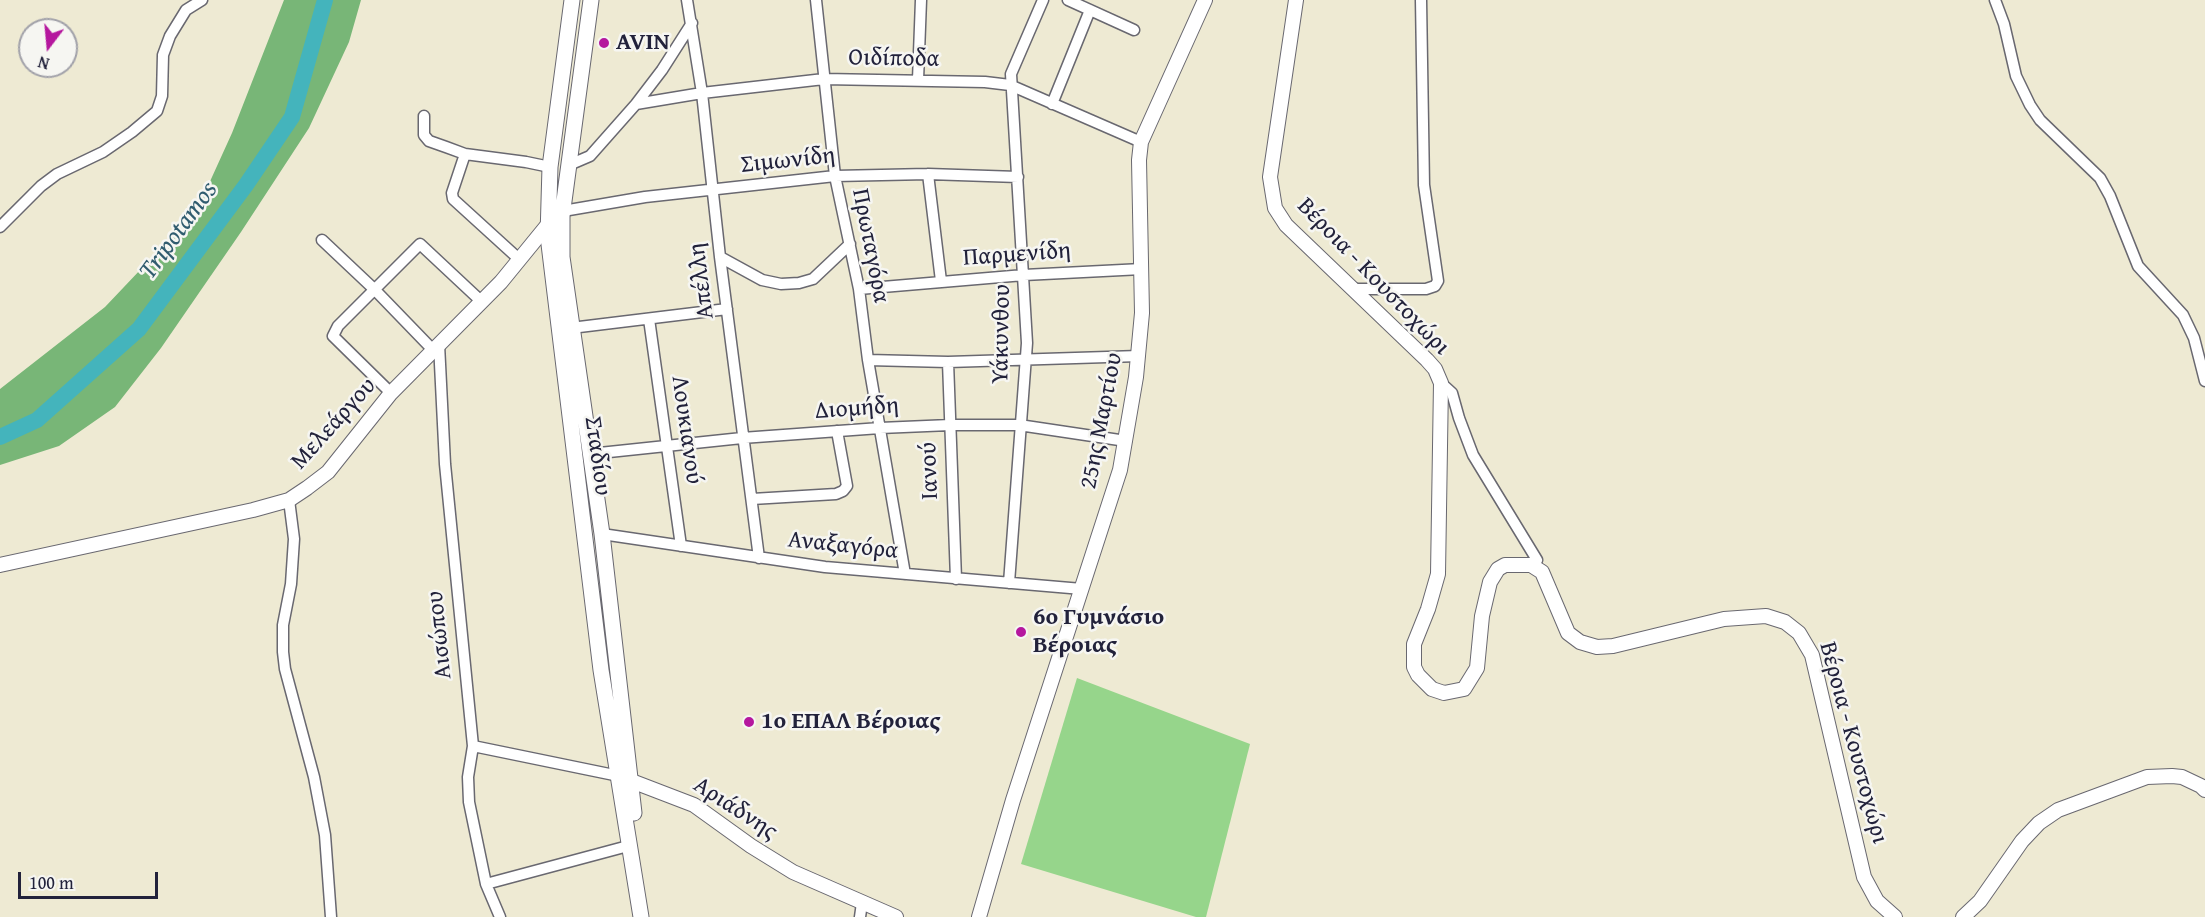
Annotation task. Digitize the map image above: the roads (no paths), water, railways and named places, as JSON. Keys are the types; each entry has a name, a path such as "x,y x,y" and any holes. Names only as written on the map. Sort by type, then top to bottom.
{"main road":[{"name":"Σταδίου","path":"572,0 550,167 548,225 551,272 602,670 633,806 648,917"},
{"name":"Σταδίου","path":"591,0 563,211 562,257 602,534 625,778 628,846 640,917"}],"street":[{"path":"0,227 41,186 57,174 103,152 157,111 162,96 163,55 170,36 186,10 202,0"},
{"name":"Απέλλη","path":"687,0 702,93 742,438 759,558"},
{"name":"Πρωταγόρα","path":"816,0 835,176 859,290 868,360 905,574"},
{"path":"918,80 921,0"},
{"path":"1010,85 1011,74 1043,0"},
{"path":"1068,0 1134,30"},
{"name":"25ης Μαρτίου","path":"979,917 1013,800 1120,470 1138,356 1142,269 1139,160 1141,142 1205,0"},
{"name":"Βέροια - Κουστοχώρι","path":"1296,0 1270,177 1272,199 1286,225 1427,360 1435,369 1441,383 1438,574 1428,609 1417,632 1413,667 1424,683 1432,689 1444,693 1464,688 1477,668 1485,598 1493,574 1505,564 1522,564 1542,572 1547,579 1568,633 1580,642 1597,646 1613,646 1724,619 1758,615 1775,618 1793,627 1805,640 1812,655 1864,877 1877,901 1895,917"},
{"path":"1355,289 1426,289 1435,286 1438,281 1424,185 1421,0"},
{"path":"1995,0 2004,24 2016,76 2030,105 2040,120 2100,178 2110,196 2138,266 2183,315 2194,338 2205,381"},
{"path":"1052,104 1090,10"},
{"path":"569,165 590,156 636,104 662,70 692,23"},
{"name":"Οιδίποδα","path":"636,104 702,93 824,79 918,80 1010,85 1141,142"},
{"name":"Υάκυνθου","path":"1009,583 1027,325 1010,85"},
{"path":"423,116 424,135 429,141 465,154 550,167"},
{"path":"465,154 452,193 453,199 520,261"},
{"path":"928,174 941,281"},
{"name":"Σιμωνίδη","path":"563,211 645,197 835,176 928,174 1018,177"},
{"name":"Μελεάργου","path":"0,565 253,510 289,500 328,472 392,393 482,302 520,261 548,225 563,211"},
{"path":"322,240 436,347"},
{"path":"392,393 333,336 338,326 420,244 482,302"},
{"path":"720,257 762,280 781,284 800,283 813,279 850,244"},
{"name":"Παρμενίδη","path":"859,290 1024,274 1142,269"},
{"path":"571,328 727,309"},
{"name":"Λουκιανού","path":"649,319 681,546"},
{"name":"Αισώπου","path":"436,347 445,464 473,746 468,777 469,802 486,884 500,917"},
{"path":"868,360 948,362 1138,356"},
{"name":"Ιανού","path":"948,362 956,579"},
{"path":"1441,383 1452,393 1473,455 1537,560 1531,566"},
{"name":"Διομήδη","path":"590,454 742,438 950,425 1020,425 1126,441"},
{"path":"752,499 836,494 843,491 847,486 837,431"},
{"path":"289,500 294,539 291,584 283,626 283,652 285,669 314,777 323,824 331,917"},
{"name":"Αναξαγόρα","path":"602,534 759,558 956,579 1082,589"},
{"name":"Αριάδνης","path":"473,746 625,778 694,805 750,846 861,910 896,917"},
{"path":"1963,917 1980,901 2026,836 2039,823 2058,810 2147,777 2182,777 2205,790"},
{"path":"486,884 628,846"}],"waterway":[{"name":"Tripotamos","path":"0,437 37,420 139,329 246,185 292,117 325,0"}],"place":[{"name":"AVIN","path":"604,43"},
{"name":"6ο Γυμνάσιο Βέροιας","path":"1021,632"},
{"name":"1ο ΕΠΑΛ Βέροιας","path":"749,722"}]}
